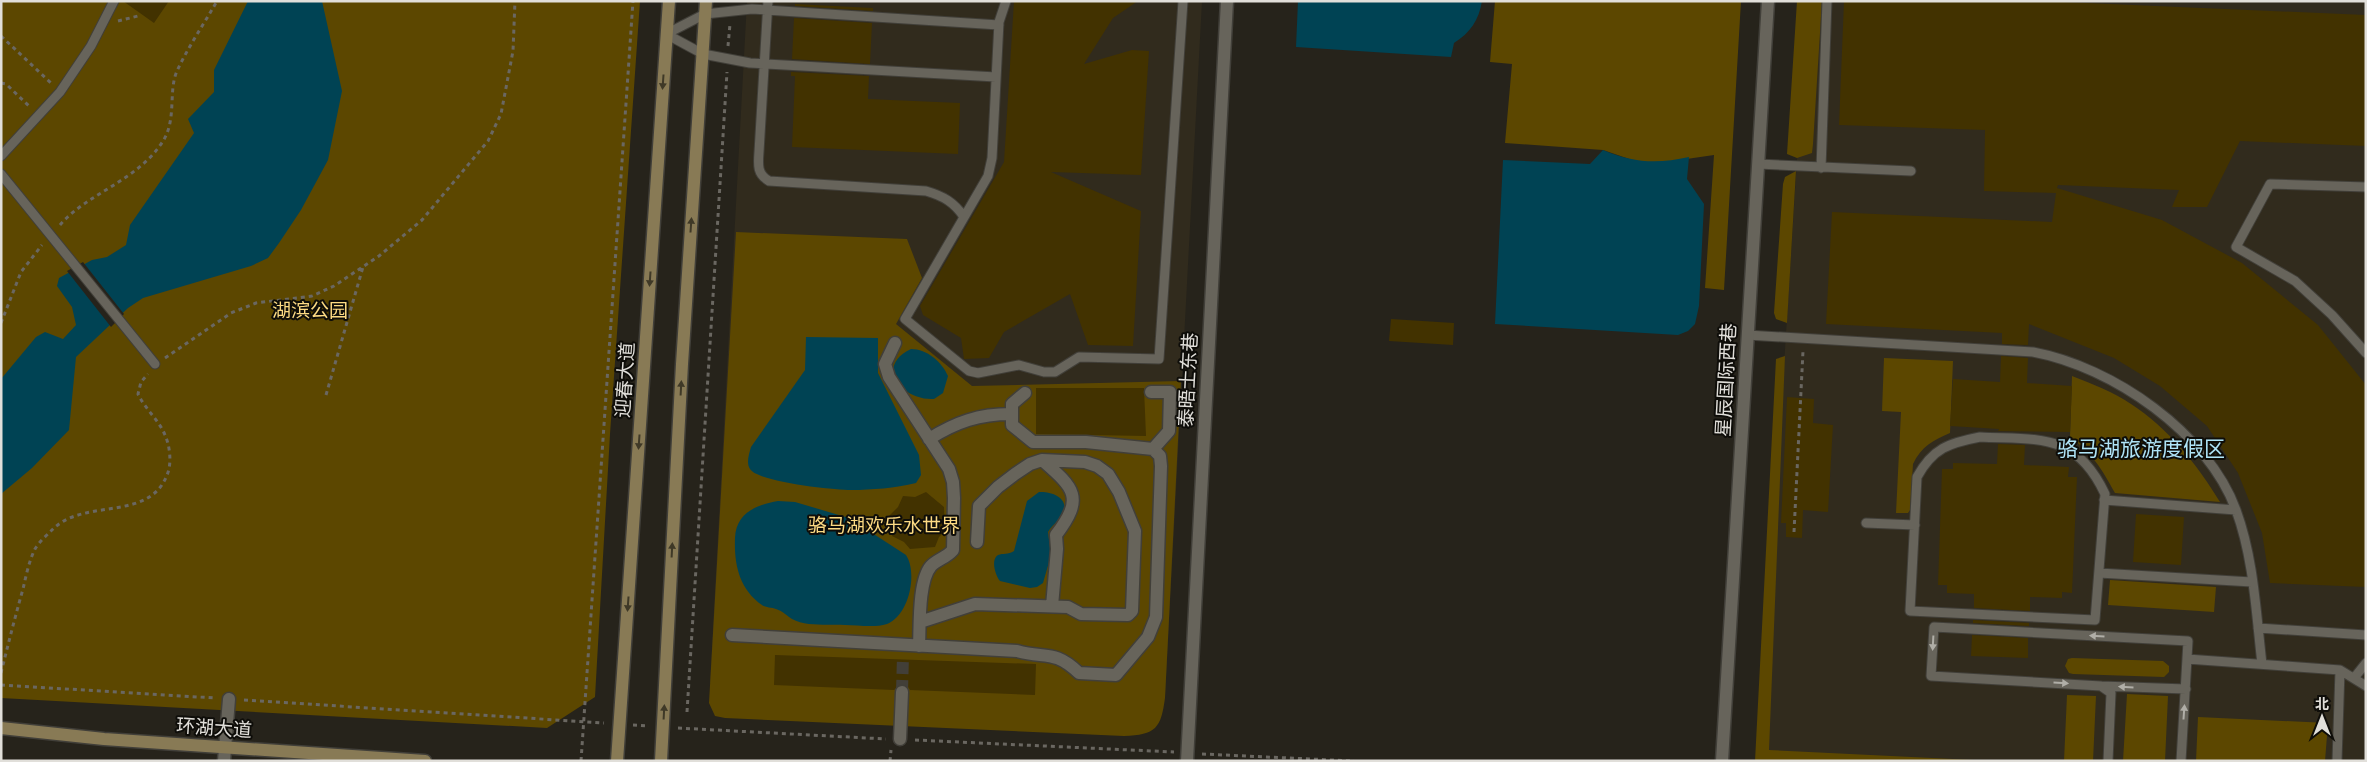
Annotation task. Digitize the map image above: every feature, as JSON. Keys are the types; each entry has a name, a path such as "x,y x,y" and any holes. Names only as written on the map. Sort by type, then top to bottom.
{"main road":[{"name":"迎春大道","path":"617,761 669,1"},
{"path":"661,761 682,364 705,8"},
{"name":"环湖大道","path":"1,728 104,739 425,761"}],"street":[{"name":"泰晤士东巷","path":"1186,761 1227,1"},
{"name":"星辰国际西巷","path":"1722,761 1768,1"},
{"path":"895,343 885,364 886,370 949,469 953,482 953,550 946,558 933,564 924,581 919,646"},
{"path":"1151,392 1170,392 1169,431 1153,449"},
{"path":"732,635 892,642 904,650 919,646 1045,654 1066,661 1079,673 1116,675 1148,637 1156,617 1162,466 1160,456 1153,449 1086,442 1033,442 1012,425 1012,404 1025,393"},
{"path":"929,439 961,421 993,414 1011,414"},
{"path":"920,622 975,604 1068,607 1081,614 1128,615 1132,610 1134,602 1135,531 1119,492 1108,474 1097,466 1085,462 1042,460 1030,464 998,486 979,506 977,542"},
{"path":"1042,460 1067,481 1073,495 1073,507 1067,520 1056,535 1058,548 1052,606"},
{"path":"900,739 902,692"},
{"path":"224,761 229,699"}],"lane":[{"path":"1,156 60,92 91,46 114,1"},
{"path":"1006,1 999,25 992,158 988,176 905,319 969,371 978,373 1019,365 1044,372 1055,372 1079,358 1159,359 1183,1"},
{"path":"1821,168 1827,1"},
{"path":"996,78 764,63 703,54 666,34 705,8 730,11 768,6 999,25"},
{"path":"768,6 758,166 762,176 769,181 926,191 942,196 956,206 964,216"},
{"path":"1,146 12,144"},
{"path":"1758,164 1910,171"},
{"path":"1,174 142,351 155,364"},
{"path":"2366,187 2270,184 2236,247 2295,281 2332,315 2366,353"},
{"path":"1748,335 2033,352 2068,361 2128,390 2164,416 2188,437 2212,466 2236,510 2249,556 2262,664"},
{"path":"1980,437 2045,440 2065,446 2080,456 2098,479 2105,494 2104,500 2095,620 1910,611 1918,477 1926,460 1949,443 1980,437"},
{"path":"2104,500 2236,510"},
{"path":"1866,523 1914,525"},
{"path":"2099,572 2252,582"},
{"path":"2181,761 2186,690 2188,641 1934,627 1931,676 2186,690"},
{"path":"2258,628 2366,634"},
{"path":"2187,659 2340,670 2366,686"},
{"path":"2354,678 2366,663"},
{"path":"2337,761 2340,670"},
{"path":"2101,686 2111,693 2108,761"}],"path":[{"path":"1,323 21,272 67,217 113,188 140,166 163,141 171,120 176,72 217,1"},
{"path":"1,673 13,624 36,548 54,528 80,514 136,504 152,497 164,484 169,471 170,455 164,434 143,406 138,394 141,382 155,364 232,313 256,303 312,296 334,286 379,256 422,220 488,141 502,114 513,51 515,1"},
{"path":"582,761 633,1"},
{"path":"687,712 730,11"},
{"path":"1,36 60,92"},
{"path":"1,84 6,84 19,95 37,116"},
{"path":"326,396 363,267"},
{"path":"1794,532 1804,338"}],"shaded area":[{"path":"747,1 1202,1 1165,698 710,683"},
{"path":"1807,1 2366,1 2366,761 1759,761"}],"green space":[{"name":"湖滨公园","path":"1,1 640,1 610,434 595,697 547,728 1,698"},
{"path":"1495,1 1741,1 1724,290 1705,288 1714,155 1666,162 1638,162 1603,150 1505,143 1512,64 1490,62"},
{"path":"1797,1 1822,1 1812,153 1797,158 1787,154"},
{"path":"1796,171 1787,323 1776,319 1774,313 1783,184 1785,177"},
{"name":"骆马湖欢乐水世界","path":"736,232 907,239 922,278 896,324 972,386 1181,381 1165,698 1159,723 1155,728 1143,734 1124,736 725,718 715,716 709,703"},
{"path":"1785,356 1769,750 1994,761 1755,761 1776,359"},
{"path":"1884,358 1953,361 1950,433 1928,445 1916,458 1913,464 1910,510 1908,513 1896,513 1901,412 1882,411"},
{"path":"2072,376 2103,388 2131,404 2158,425 2192,461 2220,502 2115,493 2096,462 2085,449 2070,437"},
{"path":"2110,580 2216,587 2214,612 2108,605"},
{"path":"2068,659 2163,661 2169,666 2169,672 2164,677 2073,674 2069,673 2065,666"},
{"path":"2127,694 2168,696 2165,761 2123,761"},
{"path":"2067,695 2096,696 2093,761 2064,761"},
{"path":"2198,717 2328,723 2325,761 2196,761"}],"water":[{"path":"248,1 322,1 342,91 328,160 301,210 268,258 251,266 143,298 128,308 76,357 69,430 32,468 1,494 1,379 36,337 45,332 63,339 76,325 72,307 57,286 59,278 92,260 107,257 126,245 130,225 194,133 188,119 214,92 214,70"},
{"path":"1298,1 1482,1 1479,14 1473,25 1465,35 1454,43 1451,57 1296,47"},
{"path":"1603,150 1625,158 1646,161 1667,161 1689,157 1687,179 1704,204 1699,306 1695,324 1688,331 1678,335 1495,324 1503,160 1590,164"},
{"path":"806,337 878,338 878,373 919,455 921,475 916,483 875,489 829,489 767,478 756,474 750,469 748,461 751,447 805,370"},
{"path":"911,349 923,351 933,357 948,376 943,393 934,399 922,398 912,394 903,389 897,381 894,373 894,364 900,356"},
{"path":"1039,492 1054,494 1064,503 1063,513 1048,532 1051,555 1043,583 1037,587 1030,588 1000,581 994,568 994,560 998,555 1014,551 1027,501"},
{"path":"778,501 795,502 849,518 906,555 910,563 911,583 906,603 895,619 887,624 871,626 818,625 798,622 783,612 764,606 754,599 743,584 737,566 735,548 736,529 743,516 755,508"}],"pier":[{"path":"83,262 124,314 111,327 67,271"}],"building":[{"path":"123,1 169,1 154,23"},
{"path":"1014,1 1138,1 1113,18 1084,64 1132,50 1149,51 1141,175 1051,172 1141,211 1133,346 1088,345 1070,294 1004,332 989,358 964,359 961,338 923,315 920,306 1004,162"},
{"path":"1844,1 2041,1 2366,15 2366,146 2240,141 2207,207 2172,207 2179,190 2058,185 2057,188 2162,220 2242,263 2318,325 2366,385 2366,587 2270,583 2262,533 2238,473 2207,426 2160,386 2114,358 2029,324 2028,345 2002,344 2002,333 1826,324 1832,212 2052,222 2056,193 1984,191 1985,130 1839,125"},
{"path":"795,4 873,8 873,11 795,6"},
{"path":"794,18 872,23 870,64 792,59"},
{"path":"791,72 869,76 868,99 960,103 958,154 792,147 795,76 791,76"},
{"path":"1391,319 1454,323 1453,345 1389,341"},
{"path":"2001,356 2028,358 2027,383 2072,386 2070,432 1998,431 1999,429 1950,426 1953,379 2000,382"},
{"path":"1036,388 1144,388 1146,436 1036,434"},
{"path":"1787,397 1814,399 1813,423 1833,425 1828,512 1803,510 1802,538 1786,537 1786,523 1781,523"},
{"path":"1998,444 2025,445 2024,465 2069,467 2068,477 2077,477 2072,593 2062,592 2062,598 2030,597 2030,611 1974,608 1974,594 1947,593 1947,585 1938,585 1942,469 1953,469 1953,463 1997,464"},
{"path":"926,492 944,507 945,531 939,537 935,547 910,549 904,542 892,536 893,525 889,516 898,507 903,496 915,497"},
{"path":"2136,514 2184,517 2181,565 2133,562"},
{"path":"1973,620 2029,623 2029,626 1973,623"},
{"path":"1972,635 2028,638 2028,658 1971,656"},
{"path":"775,655 1036,664 1035,695 910,690 907,685 902,684 894,690 774,685"}],"tunnel":[{"path":"902,692 903,656"}],"district":[{"name":"骆马湖旅游度假区","path":"2141,448"}]}
